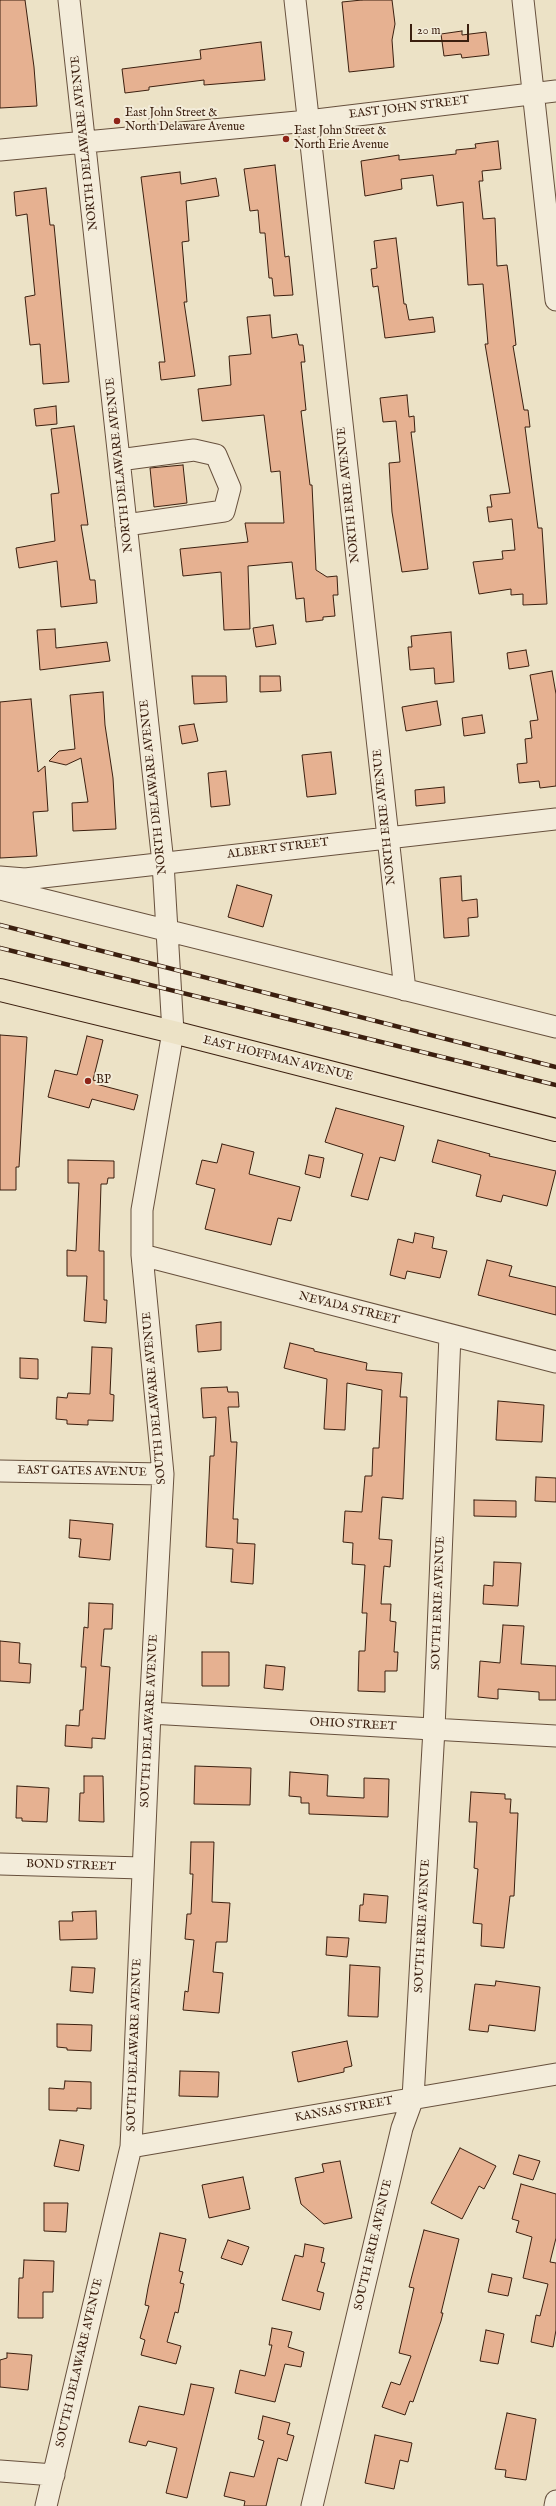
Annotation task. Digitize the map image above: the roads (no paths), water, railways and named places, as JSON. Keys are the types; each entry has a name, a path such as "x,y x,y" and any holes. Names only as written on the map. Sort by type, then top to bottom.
{"main road":[{"name":"EAST HOFFMAN AVENUE","path":"0,990 174,1032 556,1130"}],"street":[{"name":"NORTH DELAWARE AVENUE","path":"69,0 163,863 168,930"},
{"name":"NORTH ERIE AVENUE","path":"295,0 386,836 405,990"},
{"path":"523,0 556,300"},
{"name":"EAST JOHN STREET","path":"0,150 308,121 556,91"},
{"path":"119,460 194,450 216,455 230,488 224,511 126,525"},
{"name":"ALBERT STREET","path":"0,878 25,879 386,836 556,819"},
{"path":"0,889 556,1027"},
{"name":"SOUTH DELAWARE AVENUE","path":"46,2506 131,2147 142,1868 164,1474 142,1255 142,1210 174,1032 168,930"},
{"name":"NEVADA STREET","path":"142,1255 556,1362"},
{"name":"SOUTH ERIE AVENUE","path":"312,2506 402,2128 413,2098 434,1729 450,1335"},
{"name":"EAST GATES AVENUE","path":"0,1471 164,1474"},
{"name":"OHIO STREET","path":"150,1713 556,1736"},
{"name":"BOND STREET","path":"0,1864 142,1868"},
{"name":"KANSAS STREET","path":"131,2147 556,2074"},
{"path":"0,2471 54,2475"},
{"path":"555,2506 556,2501"}],"railway":[{"path":"0,925 556,1067"},
{"path":"0,948 556,1085"}],"place":[{"name":"East John Street & North Delaware Avenue","path":"117,121"},
{"name":"East John Street & North Erie Avenue","path":"286,139"},
{"name":"BP","path":"88,1081"}]}
